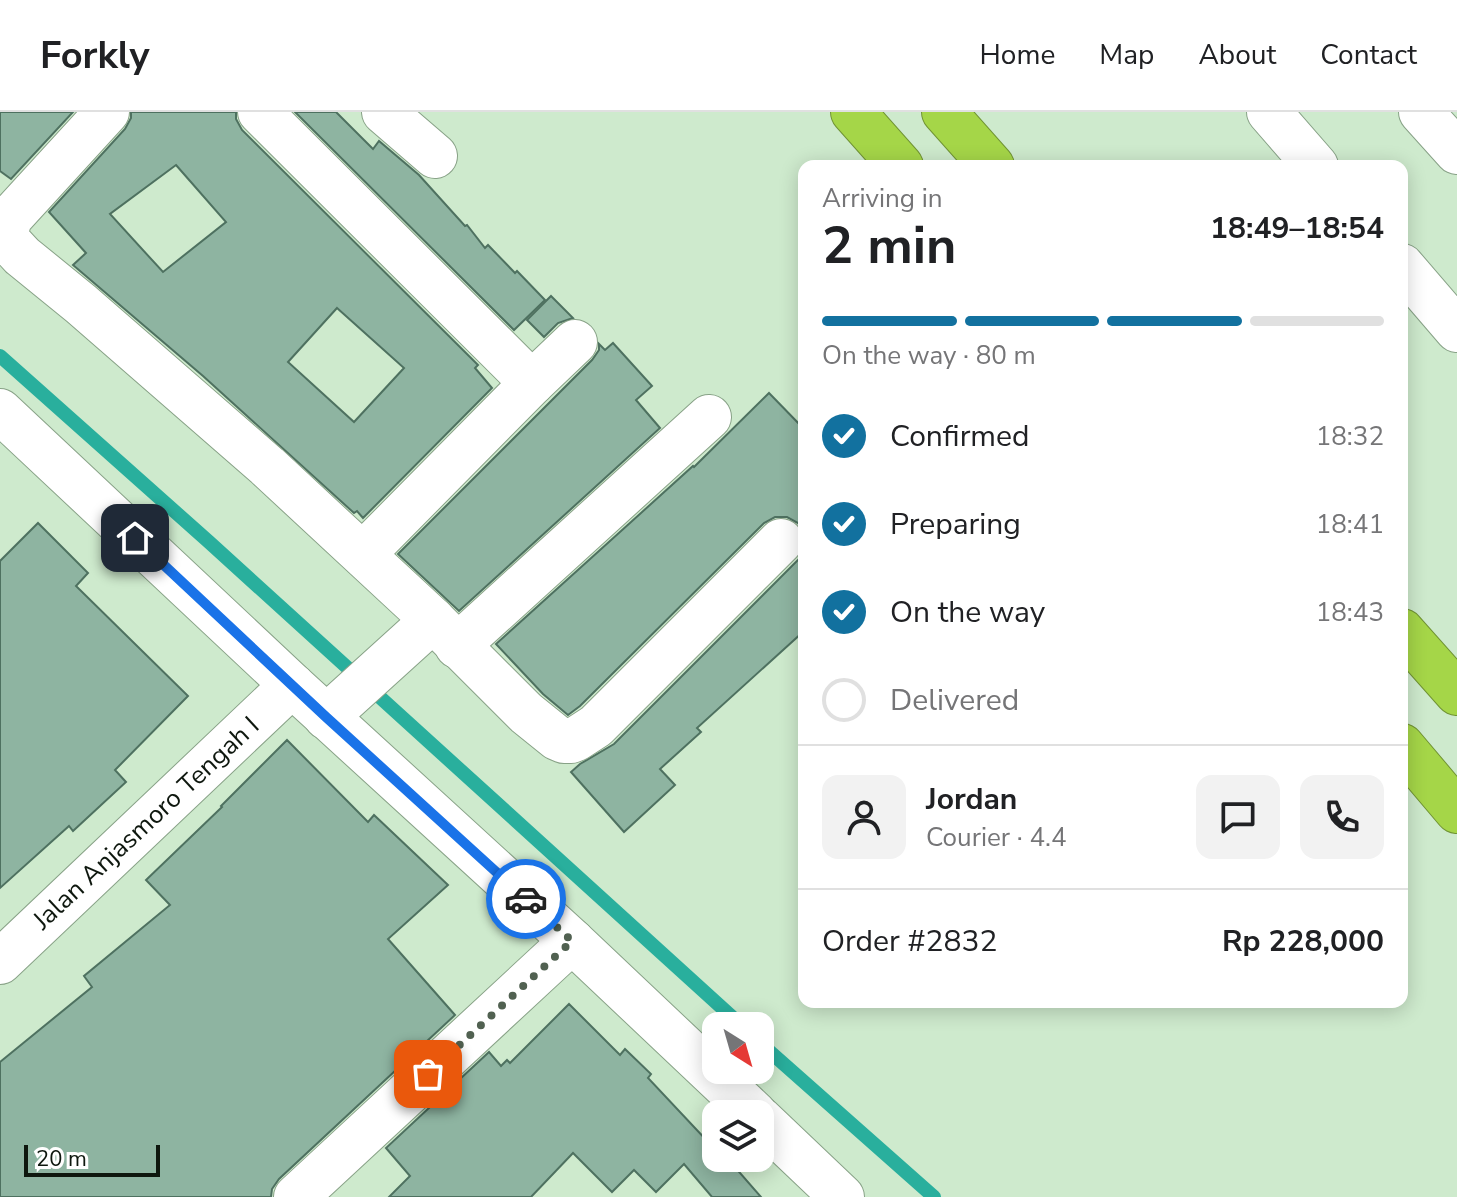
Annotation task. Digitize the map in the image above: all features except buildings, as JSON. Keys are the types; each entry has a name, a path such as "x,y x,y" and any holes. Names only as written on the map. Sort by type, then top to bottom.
{"highway":[{"path":"853,112 896,160"},
{"path":"944,112 987,160"},
{"path":"1408,638 1457,693"},
{"path":"1408,753 1457,811"}],"street":[{"path":"107,112 10,218 6,232 9,242 267,466 363,554 526,713 557,738 571,741 596,726 781,541"},
{"path":"260,112 532,383"},
{"path":"384,112 435,156"},
{"path":"1421,112 1457,152"},
{"path":"1286,118 1312,160"},
{"path":"1408,273 1457,330"},
{"path":"363,554 575,342"},
{"path":"0,411 740,1100"},
{"path":"326,717 445,633 709,417"},
{"name":"Jalan Anjasmoro Tengah I","path":"0,962 292,685"},
{"path":"296,1197 572,941"},
{"path":"774,1136 818,1189"}],"waterway":[{"path":"0,356 727,1012"},
{"path":"774,1055 934,1197"}],"way so far":[{"path":"428,1074 572,941 526,899"}],"route":[{"path":"135,538 526,899"}]}
